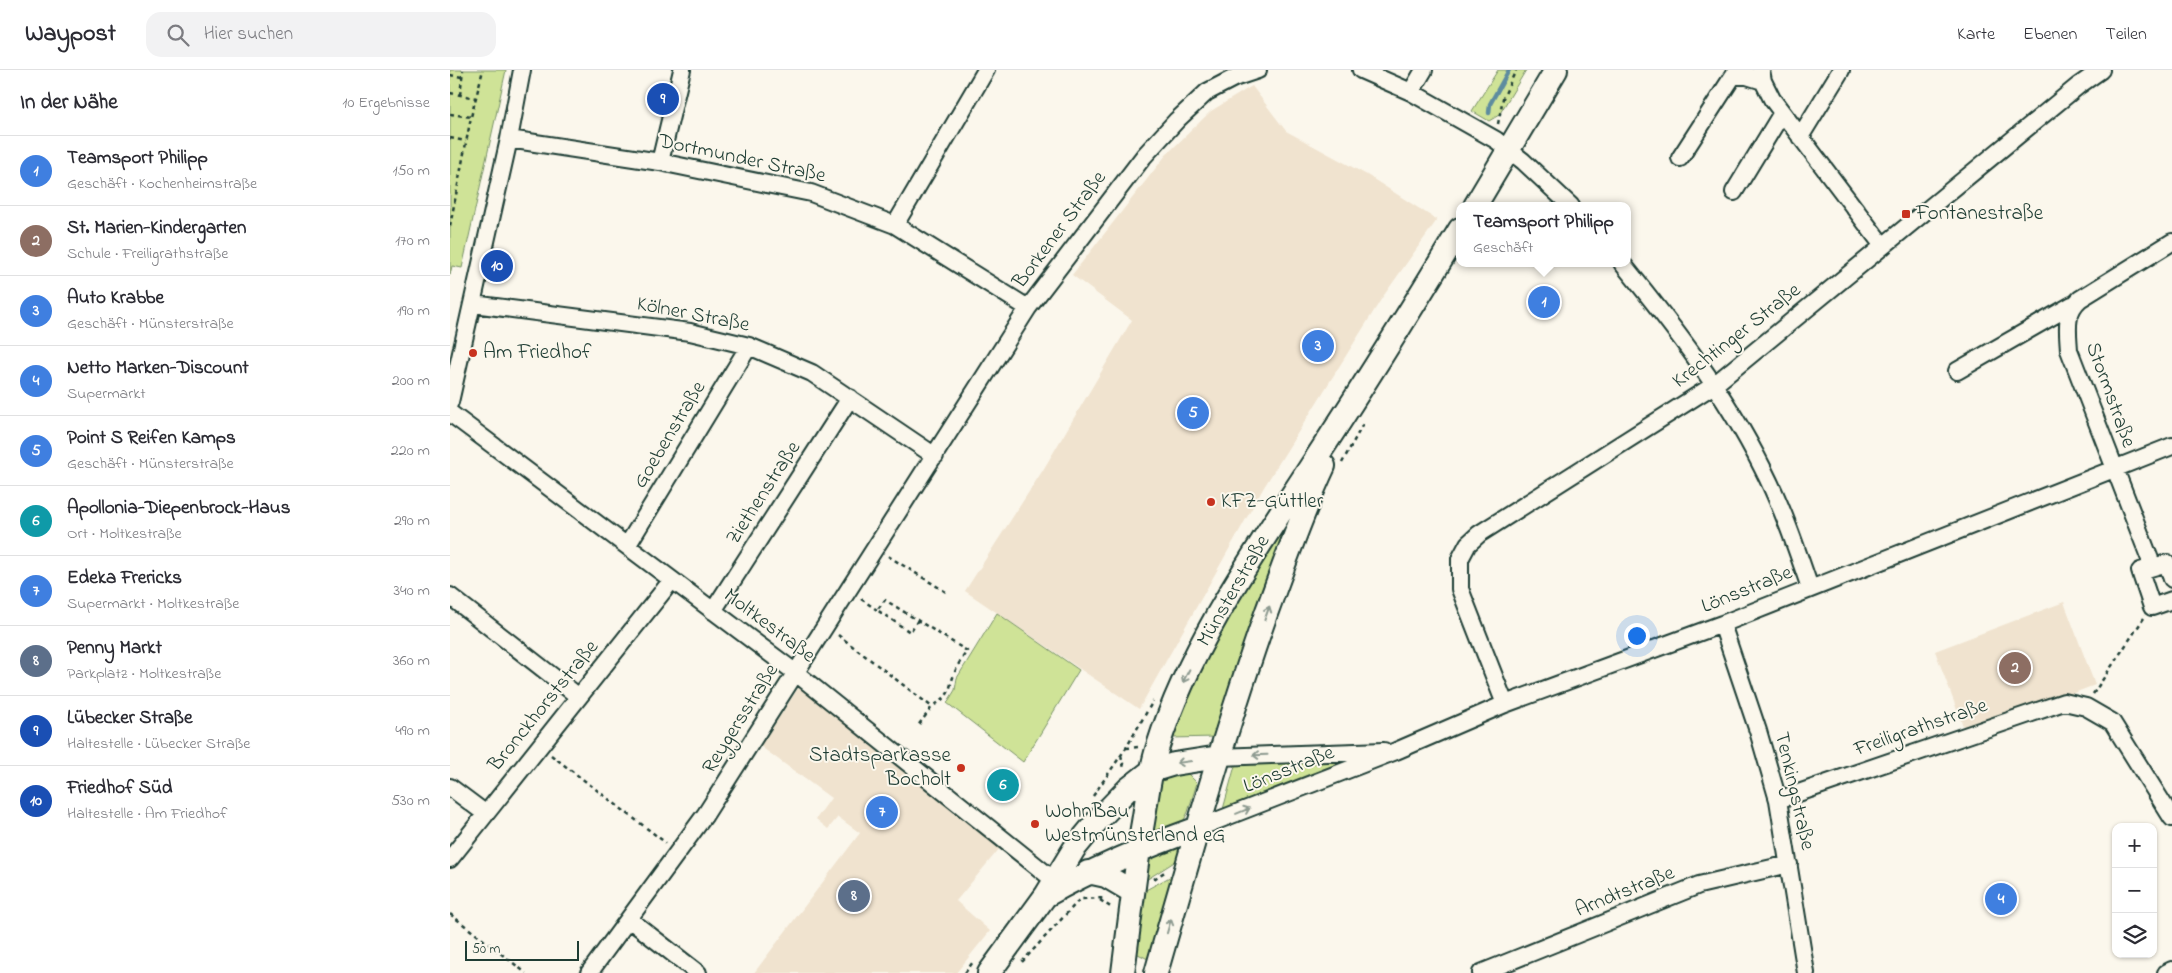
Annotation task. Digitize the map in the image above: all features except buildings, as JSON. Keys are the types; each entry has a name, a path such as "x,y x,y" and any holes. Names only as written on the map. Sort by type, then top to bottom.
{"main road":[{"path":"1476,202 1503,145 1556,70"},
{"name":"Münsterstraße","path":"1124,973 1123,894 1139,849 1151,771 1158,746 1179,691 1216,619 1271,527 1356,397 1456,235"},
{"name":"Münsterstraße","path":"1156,973 1219,757 1285,562 1314,489 1356,397"},
{"path":"988,973 1051,888 1074,849 1098,820 1128,789 1151,771 1174,764 1219,757"},
{"path":"1051,888 1139,849 1198,828"},
{"path":"1088,872 1106,876 1123,894"}],"street":[{"path":"450,402 509,139 522,70"},
{"path":"660,162 682,70"},
{"name":"Borkener Straße","path":"935,456 1028,308 1144,156 1177,120 1207,92 1234,78 1258,70"},
{"path":"1361,70 1411,92 1503,145 1567,202"},
{"path":"1411,92 1424,70"},
{"path":"1800,137 1841,70"},
{"name":"Krechtinger Straße","path":"1505,704 1460,589 1460,559 1468,544 1479,534 1714,385 2078,86 2101,70"},
{"path":"895,225 984,71"},
{"path":"1680,158 1733,76 1762,75 1772,99 1883,246"},
{"path":"1734,192 1782,113"},
{"name":"Dortmunder Straße","path":"509,139 660,162 811,193 895,225 1028,308"},
{"path":"1957,371 2072,305 2172,242"},
{"path":"1625,267 1714,385 1763,468 1810,588"},
{"name":"Kölner Straße","path":"473,304 690,332 749,346 812,373 935,456"},
{"name":"Stormstraße","path":"2072,305 2067,319 2069,350 2114,469"},
{"name":"Goebenstraße","path":"627,546 749,346"},
{"name":"Ziethenstraße","path":"713,611 850,398"},
{"name":"Moltkestraße","path":"450,413 796,673 1051,888"},
{"name":"Lönsstraße","path":"1198,828 1396,751 1505,704 1722,624 2172,446"},
{"name":"Reygersstraße","path":"590,973 705,815 935,456"},
{"path":"2114,469 2153,567"},
{"path":"2172,579 2167,563 2140,571 2152,607 2172,600"},
{"name":"Bronckhorststraße","path":"450,859 672,580"},
{"path":"450,596 579,697"},
{"name":"Tenkingstraße","path":"1722,624 1758,731 1778,800 1806,973"},
{"name":"Freiligrathstraße","path":"1778,800 2064,702 2086,706 2112,722 2172,818"},
{"name":"Lönsstraße","path":"1219,757 1396,751"},
{"path":"450,787 486,814"},
{"name":"Arndtstraße","path":"1481,973 1699,885 1789,864"},
{"path":"630,920 698,973"},
{"path":"2166,973 2172,970"}],"path":[{"path":"460,95 463,70"},
{"path":"450,226 455,192 483,70"},
{"path":"1503,145 1503,98 1516,70"},
{"path":"450,75 462,77"},
{"path":"450,93 476,98"},
{"path":"450,114 471,117"},
{"path":"450,138 466,141"},
{"path":"450,192 455,192"},
{"path":"1341,466 1363,423"},
{"path":"876,549 946,592"},
{"path":"849,591 910,632 918,620"},
{"path":"877,610 886,600 968,651 955,672 952,688 945,698 932,707 917,727"},
{"path":"2086,706 2099,683 2152,607"},
{"path":"827,626 932,707"},
{"path":"539,746 679,852"},
{"path":"1020,964 1080,899 1098,899 1123,894"},
{"path":"1098,899 1117,913"},
{"path":"450,914 526,973"}],"shaded area":[{"path":"1252,86 1286,131 1367,175 1437,220 1382,298 1264,487 1139,709 965,591 1043,470 1132,320 1072,275 1166,155 1211,111"},
{"path":"2064,602 2095,685 1966,734 1935,651"},
{"path":"799,687 1000,848 956,901 990,931 956,973 754,973 860,833 838,817 828,829 816,819 831,798 760,746"}],"green space":[{"path":"450,70 506,70 462,268 452,266 450,275"},
{"path":"1498,70 1526,70 1499,115 1489,121 1472,111"},
{"path":"1299,500 1216,737 1171,738 1199,664"},
{"path":"997,613 1079,670 1023,762 947,703 955,690 957,678"},
{"path":"1357,758 1222,813 1236,762"},
{"path":"1186,772 1197,783 1183,822 1149,836 1157,783 1165,776"},
{"path":"1183,842 1179,859 1146,880 1147,857"},
{"path":"1177,873 1152,961 1134,952 1144,891"}],"waterway":[{"path":"1489,113 1490,104 1509,70"}],"place":[{"name":"Lübecker Straße","path":"663,99"},
{"name":"Fontanestraße","path":"1906,214"},
{"name":"Friedhof Süd","path":"497,266"},
{"name":"Teamsport Philipp","path":"1544,302"},
{"name":"Auto Krabbe","path":"1318,346"},
{"name":"Am Friedhof","path":"473,353"},
{"name":"Point S Reifen Kamps","path":"1193,413"},
{"name":"KFZ-Güttler","path":"1211,502"},
{"name":"St. Marien-Kindergarten","path":"2015,668"},
{"name":"Stadtsparkasse Bocholt","path":"961,768"},
{"name":"Apollonia-Diepenbrock-Haus","path":"1003,785"},
{"name":"Edeka Frericks","path":"882,812"},
{"name":"WohnBau Westmünsterland eG","path":"1035,824"},
{"name":"Penny Markt","path":"854,896"},
{"name":"Netto Marken-Discount","path":"2001,899"}]}
